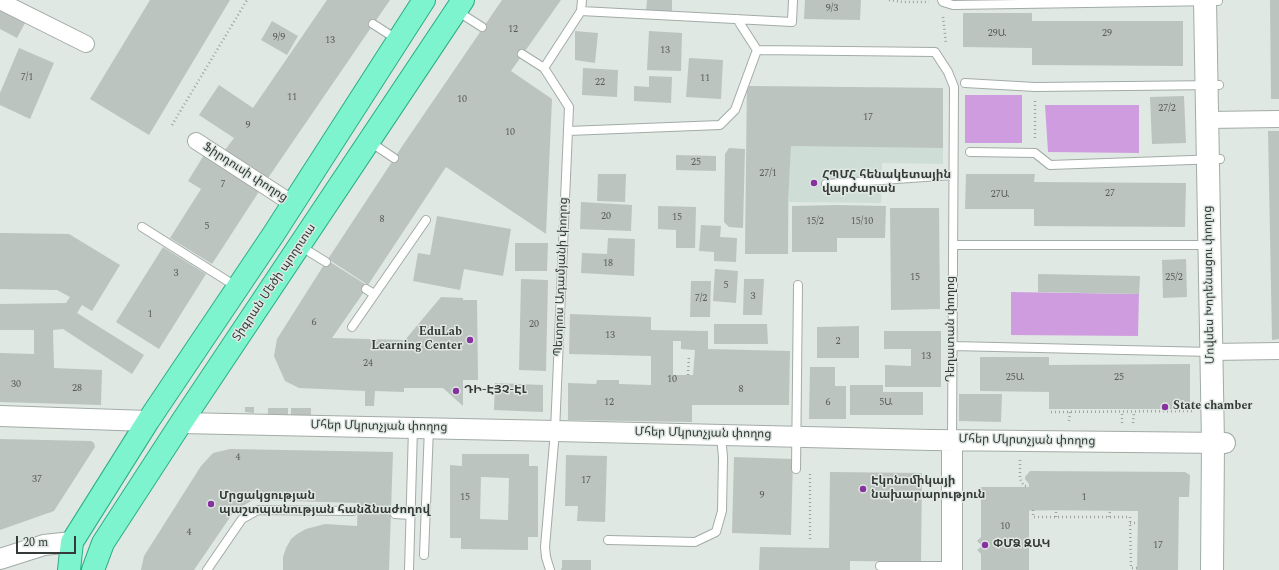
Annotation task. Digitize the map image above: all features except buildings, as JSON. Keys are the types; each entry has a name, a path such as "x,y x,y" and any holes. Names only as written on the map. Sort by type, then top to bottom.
{"main road":[{"path":"69,570 72,542 148,421 293,204 424,0"},
{"name":"Մովսես Խորենացու փողոց","path":"1211,1 1219,443 1225,570"},
{"name":"Տիգրան Մեծի պողոտա","path":"93,570 103,543 181,423 460,5"},
{"name":"Մովսես Խորենացու փողոց","path":"1214,159 1209,245 1217,352"},
{"name":"Մովսես Խորենացու փողոց","path":"1212,570 1219,443"},
{"path":"72,542 103,543"}],"street":[{"path":"0,1 86,44"},
{"path":"1213,120 1279,119"},
{"name":"Ֆիրդուսի փողոց","path":"196,141 293,204"},
{"path":"1217,352 1279,351"},
{"path":"0,416 148,421"},
{"name":"Մհեր Մկրտչյան փողոց","path":"181,423 555,430 796,437 1219,443"},
{"name":"Դեղատան փողոց","path":"952,440 952,568"},
{"path":"0,559 44,545 72,542"}],"lane":[{"path":"522,54 544,68 581,11 582,0"},
{"path":"581,11 792,22 793,0"},
{"path":"942,1 953,4 1211,1"},
{"path":"460,5 482,27"},
{"path":"737,19 757,50"},
{"path":"373,24 398,40"},
{"path":"757,50 935,52 948,72"},
{"path":"568,131 720,125 734,110 757,50"},
{"name":"Պետրոս Ադամյանի փողոց","path":"544,68 569,107 555,430 545,547 550,570"},
{"name":"Դեղատան փողոց","path":"948,72 954,87 952,440"},
{"path":"965,83 1035,87 1213,84"},
{"path":"369,142 394,158"},
{"path":"970,152 1035,153 1050,165 1214,159"},
{"path":"826,184 953,175"},
{"path":"352,327 426,220"},
{"path":"142,227 238,287"},
{"path":"953,245 1209,245"},
{"path":"300,246 326,262"},
{"path":"796,469 798,285"},
{"path":"366,289 374,294"},
{"path":"952,346 1217,352"},
{"path":"409,570 411,515 421,428"},
{"path":"421,428 424,555"},
{"path":"608,540 695,542 716,532 722,511 723,457 721,435"},
{"path":"207,570 242,519 258,510 353,511"},
{"path":"395,514 411,515"},
{"path":"880,566 952,568"}],"path":[{"path":"172,125 247,0"},
{"path":"889,0 903,2 942,1 948,72"},
{"path":"1035,87 1035,153"},
{"path":"688,375 689,355"},
{"path":"1051,412 1199,411"},
{"path":"1070,412 1070,418"},
{"path":"1020,458 1020,479 1024,486 1029,486"},
{"path":"810,471 810,539"},
{"path":"1033,510 1033,517 1130,517 1130,568 1137,568"},
{"path":"1056,510 1056,517"},
{"path":"1109,517 1110,511"},
{"path":"1130,523 1138,523"}],"shaded area":[{"name":"ՀՊՄՀ հենակետային վարժարան","path":"747,86 943,88 943,164 882,163 881,203 789,202 788,254 745,254"},
{"path":"965,95 1022,95 1022,143 965,143"},
{"path":"1045,105 1139,105 1139,153 1048,152"},
{"path":"1011,292 1139,294 1138,336 1011,335"}],"place":[{"name":"ՀՊՄՀ հենակետային վարժարան","path":"814,183"},
{"name":"EduLab Learning Center","path":"470,340"},
{"name":"ԴԻ-ԷՅՉ-ԷԼ","path":"456,391"},
{"name":"State chamber","path":"1165,407"},
{"name":"Էկոնոմիկայի նախարարություն","path":"863,489"},
{"name":"Մրցակցության պաշտպանության հանձնաժողով","path":"211,504"},
{"name":"ՓՄՁ ԶԱԿ","path":"985,545"}]}
